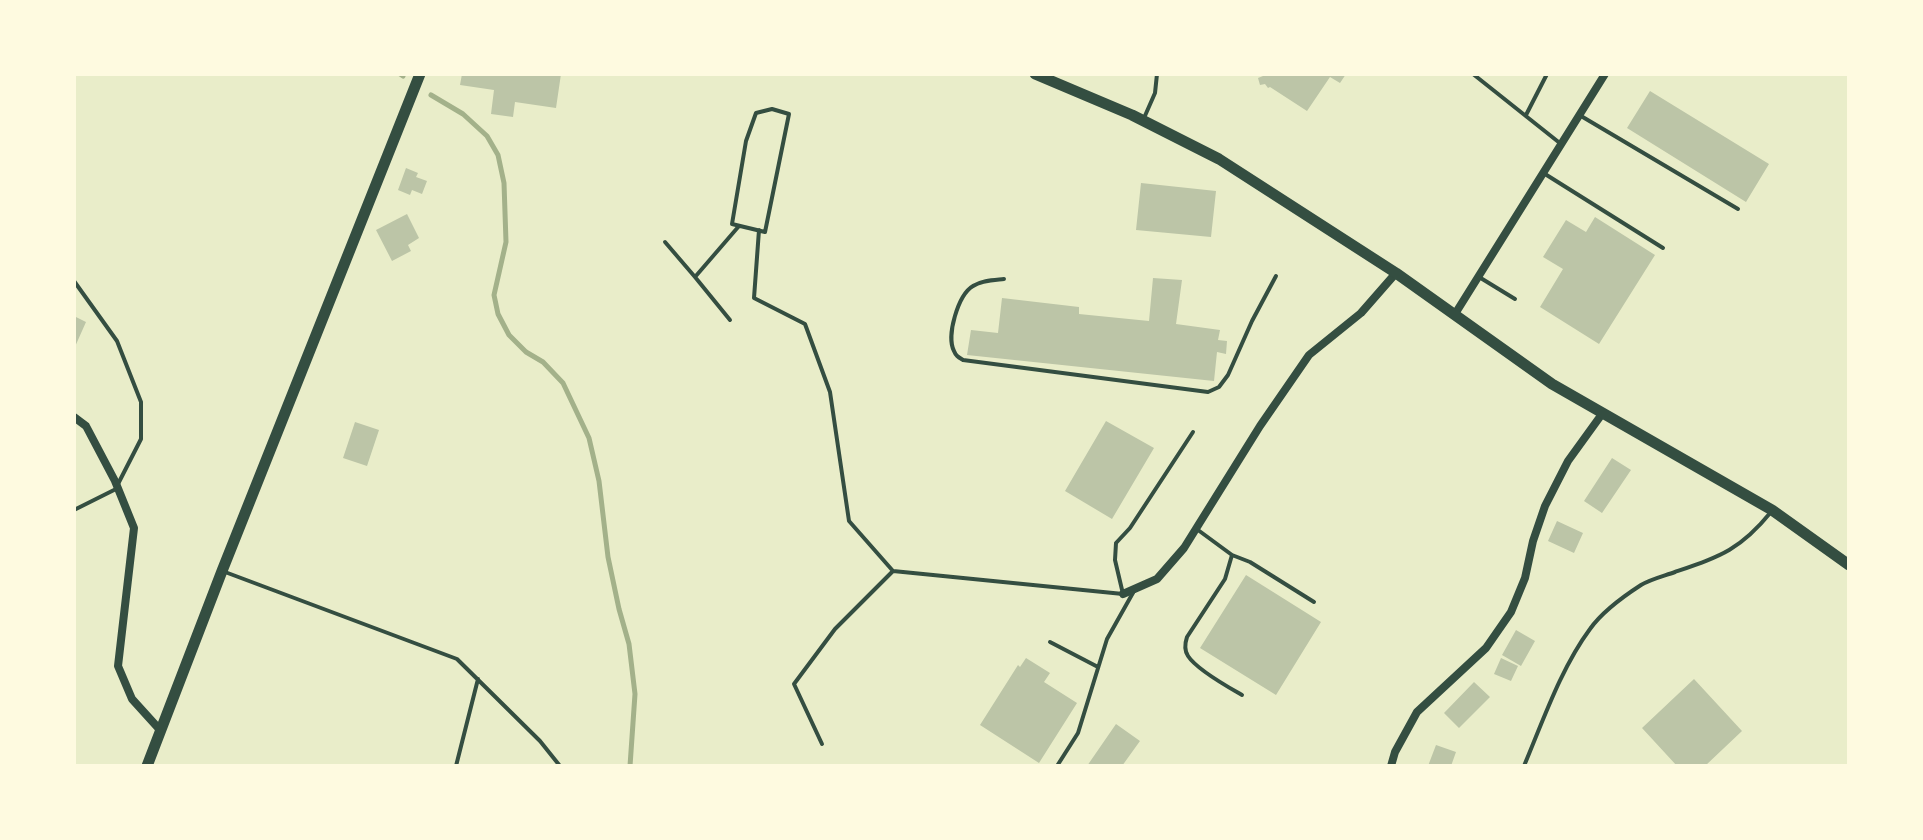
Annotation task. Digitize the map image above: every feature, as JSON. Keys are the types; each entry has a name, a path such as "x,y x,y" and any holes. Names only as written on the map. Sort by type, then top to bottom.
{"street":[{"path":"147,766 420,74"},
{"path":"1035,74 1143,120 1219,159 1396,273 1552,384 1772,510 1849,565"},
{"path":"1455,314 1605,74"},
{"path":"1123,594 1157,579 1184,548 1260,426 1309,355 1361,313 1396,273"},
{"path":"1391,766 1395,752 1417,712 1486,648 1511,612 1525,578 1545,506 1568,461 1602,414"},
{"path":"74,417 86,426 118,487 134,528 118,666 132,699 161,731"}],"lane":[{"path":"1143,120 1155,93 1157,74"},
{"path":"1473,74 1561,144"},
{"path":"1526,116 1547,74"},
{"path":"772,109 789,114 765,232 739,226 732,224 746,141 756,113 772,109"},
{"path":"1579,115 1738,209"},
{"path":"1543,173 1663,248"},
{"path":"695,277 739,226"},
{"path":"759,230 754,298 805,324 830,392 849,521 893,571 1123,594 1115,560 1116,543 1130,528 1193,432"},
{"path":"665,242 730,320"},
{"path":"1004,279 973,286 959,302 951,339 952,350 963,360 1208,392 1219,387 1228,375 1276,276"},
{"path":"1479,277 1515,299"},
{"path":"74,281 117,341 141,402 141,439 118,487 74,510"},
{"path":"1524,766 1569,665 1591,627 1617,602 1644,584 1729,552 1755,532 1772,510"},
{"path":"1196,529 1232,555 1250,562 1314,602"},
{"path":"1232,555 1225,579 1187,637 1185,646 1187,656 1212,677 1242,695"},
{"path":"222,571 457,659 540,741 560,766"},
{"path":"822,744 794,684 835,629 893,571"},
{"path":"1057,766 1078,733 1107,639 1135,589"},
{"path":"1050,642 1099,667"},
{"path":"456,766 478,679"}],"building":[{"path":"462,74 561,74 556,108 515,102 513,117 491,114 494,90 460,85"},
{"path":"1262,74 1346,74 1340,83 1330,77 1307,111 1265,84 1260,85 1258,78"},
{"path":"1650,91 1769,164 1746,202 1627,128"},
{"path":"406,168 427,181 422,194 412,190 410,195 398,190"},
{"path":"1141,183 1216,191 1211,237 1136,230"},
{"path":"407,214 419,238 408,245 411,251 392,261 376,230"},
{"path":"1595,217 1655,255 1599,344 1540,307 1563,269 1543,257 1566,220 1586,232"},
{"path":"1153,278 1182,280 1176,324 1220,330 1218,340 1227,341 1226,354 1217,352 1214,381 967,355 971,330 998,333 1002,298 1079,307 1079,314 1149,321"},
{"path":"74,316 86,322 74,349"},
{"path":"1106,421 1154,448 1112,519 1065,491"},
{"path":"355,422 379,430 367,466 343,458"},
{"path":"1612,458 1631,470 1602,513 1584,501"},
{"path":"1557,521 1583,533 1574,553 1548,541"},
{"path":"1246,575 1321,622 1276,695 1200,648"},
{"path":"1516,630 1535,641 1521,666 1502,655"},
{"path":"1026,658 1050,673 1044,682 1077,703 1039,763 980,725 1018,665 1020,667"},
{"path":"1501,658 1518,666 1511,681 1494,674"},
{"path":"1694,679 1742,731 1705,766 1677,766 1642,728"},
{"path":"1474,682 1490,697 1459,728 1444,713"},
{"path":"1116,724 1140,741 1122,766 1087,766"},
{"path":"1436,745 1456,752 1451,766 1428,766"}],"waterway":[{"path":"431,95 463,114 487,136 498,155 504,183 506,242 494,295 498,314 509,335 526,352 543,362 563,383 589,438 599,481 608,557 629,644 635,694 630,766"}]}
